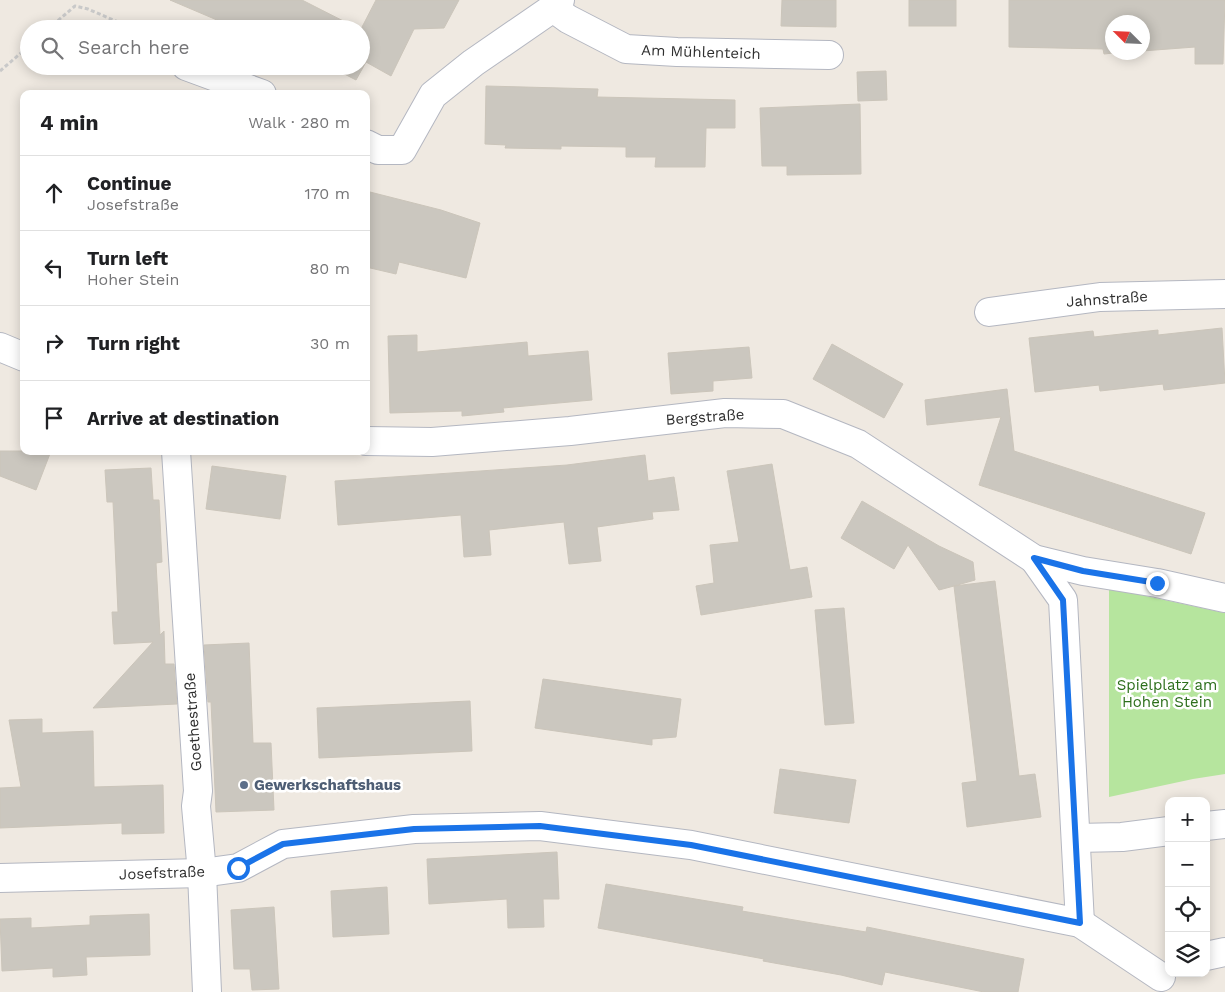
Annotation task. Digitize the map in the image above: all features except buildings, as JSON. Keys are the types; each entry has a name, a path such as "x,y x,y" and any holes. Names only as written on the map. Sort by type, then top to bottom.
{"street":[{"name":"Am Mühlenteich","path":"370,146 378,150 402,150 433,95 473,63 556,4 568,19 626,49 829,55"},
{"path":"210,75 251,90"},
{"name":"Jahnstraße","path":"989,312 1100,297 1225,294"},
{"path":"0,347 20,355"},
{"name":"Bergstraße","path":"370,441 432,442 570,431 725,413 783,414 858,444 1034,558"},
{"name":"Goethestraße","path":"176,455 198,790 196,806 202,873 208,992"},
{"path":"1034,558 1083,571 1157,583 1225,598"},
{"path":"1034,558 1063,600 1080,923"},
{"path":"1210,826 1225,824"},
{"name":"Josefstraße","path":"0,878 202,873 238,868 283,844 414,829 540,826 691,845 1080,923 1160,981"},
{"path":"1077,838 1122,837 1165,832"},
{"path":"1210,955 1225,952"}],"path":[{"path":"59,20 75,6 88,8 114,20"},
{"path":"0,71 20,54"}],"green space":[{"name":"Spielplatz am Hohen Stein","path":"1109,588 1225,613 1225,774 1109,797"}],"place":[{"name":"Gewerkschaftshaus","path":"244,785"}],"route":[{"path":"238,868 283,844 414,829 540,826 691,845 1080,923 1063,600 1034,558 1083,571 1157,583"}]}
